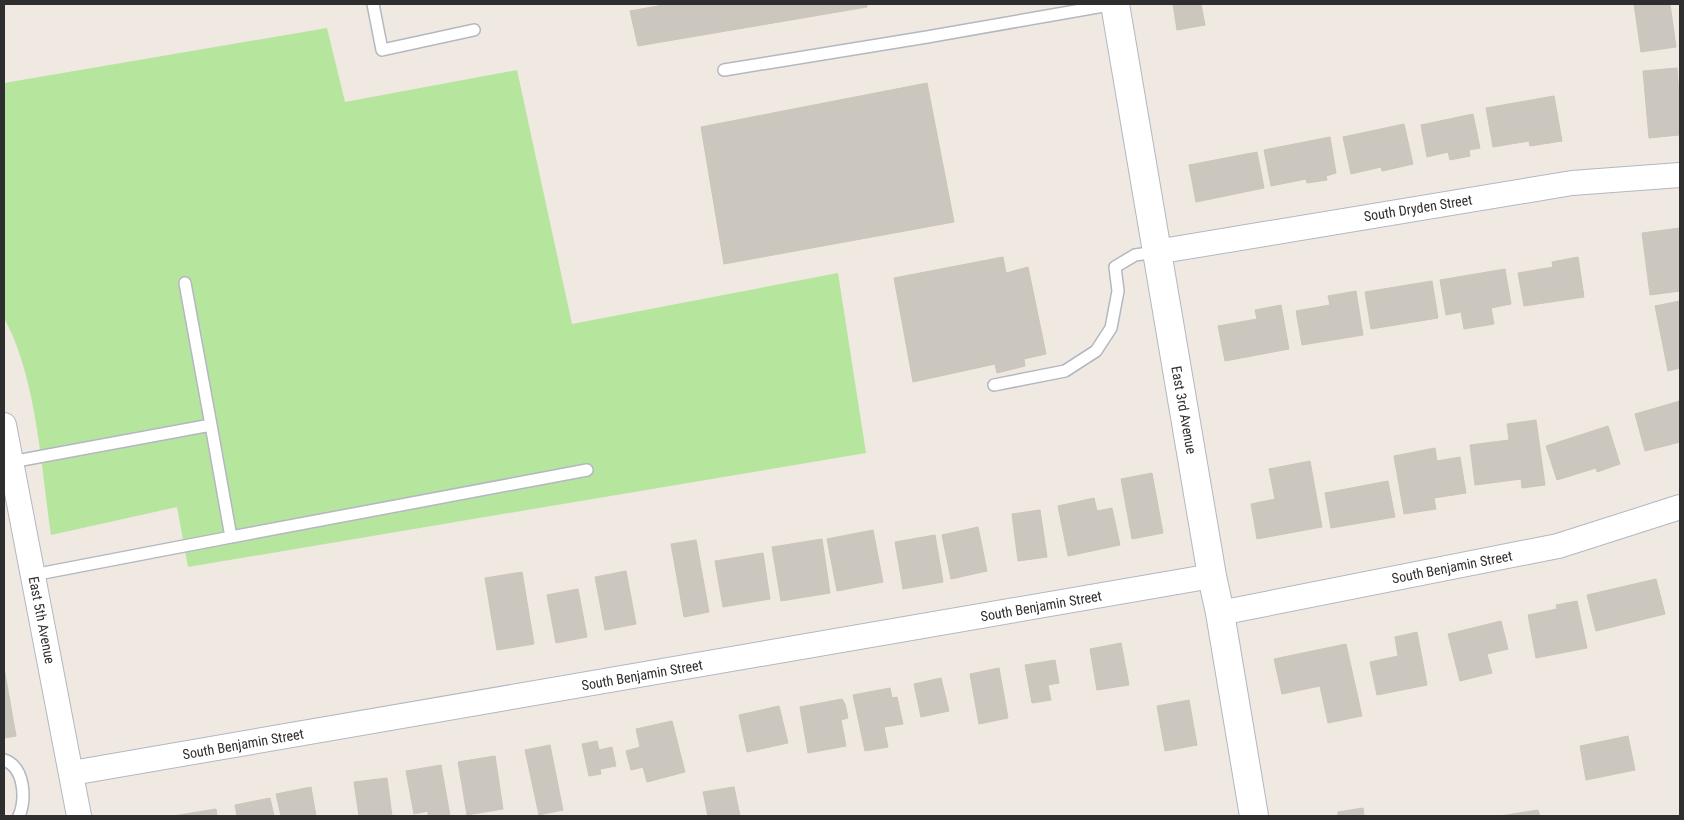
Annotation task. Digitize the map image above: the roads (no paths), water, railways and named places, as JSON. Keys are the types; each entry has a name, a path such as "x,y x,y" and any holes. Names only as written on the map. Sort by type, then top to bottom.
{"street":[{"name":"East 3rd Avenue","path":"1115,4 1254,816"},
{"name":"South Dryden Street","path":"1156,252 1572,182 1680,175"},
{"name":"East 5th Avenue","path":"4,424 79,816"},
{"name":"South Benjamin Street","path":"1220,612 1558,546 1680,507"},
{"name":"South Benjamin Street","path":"72,773 1212,576"}],"lane":[{"path":"373,4 382,50 474,30"},
{"path":"724,70 917,39 1115,4"},
{"path":"994,385 1065,371 1096,350 1111,328 1118,291 1115,267 1135,256 1156,252"},
{"path":"184,283 231,537"},
{"path":"11,462 211,425"},
{"path":"33,575 587,470"},
{"path":"4,760 16,768 20,778 24,798 19,816"}]}
